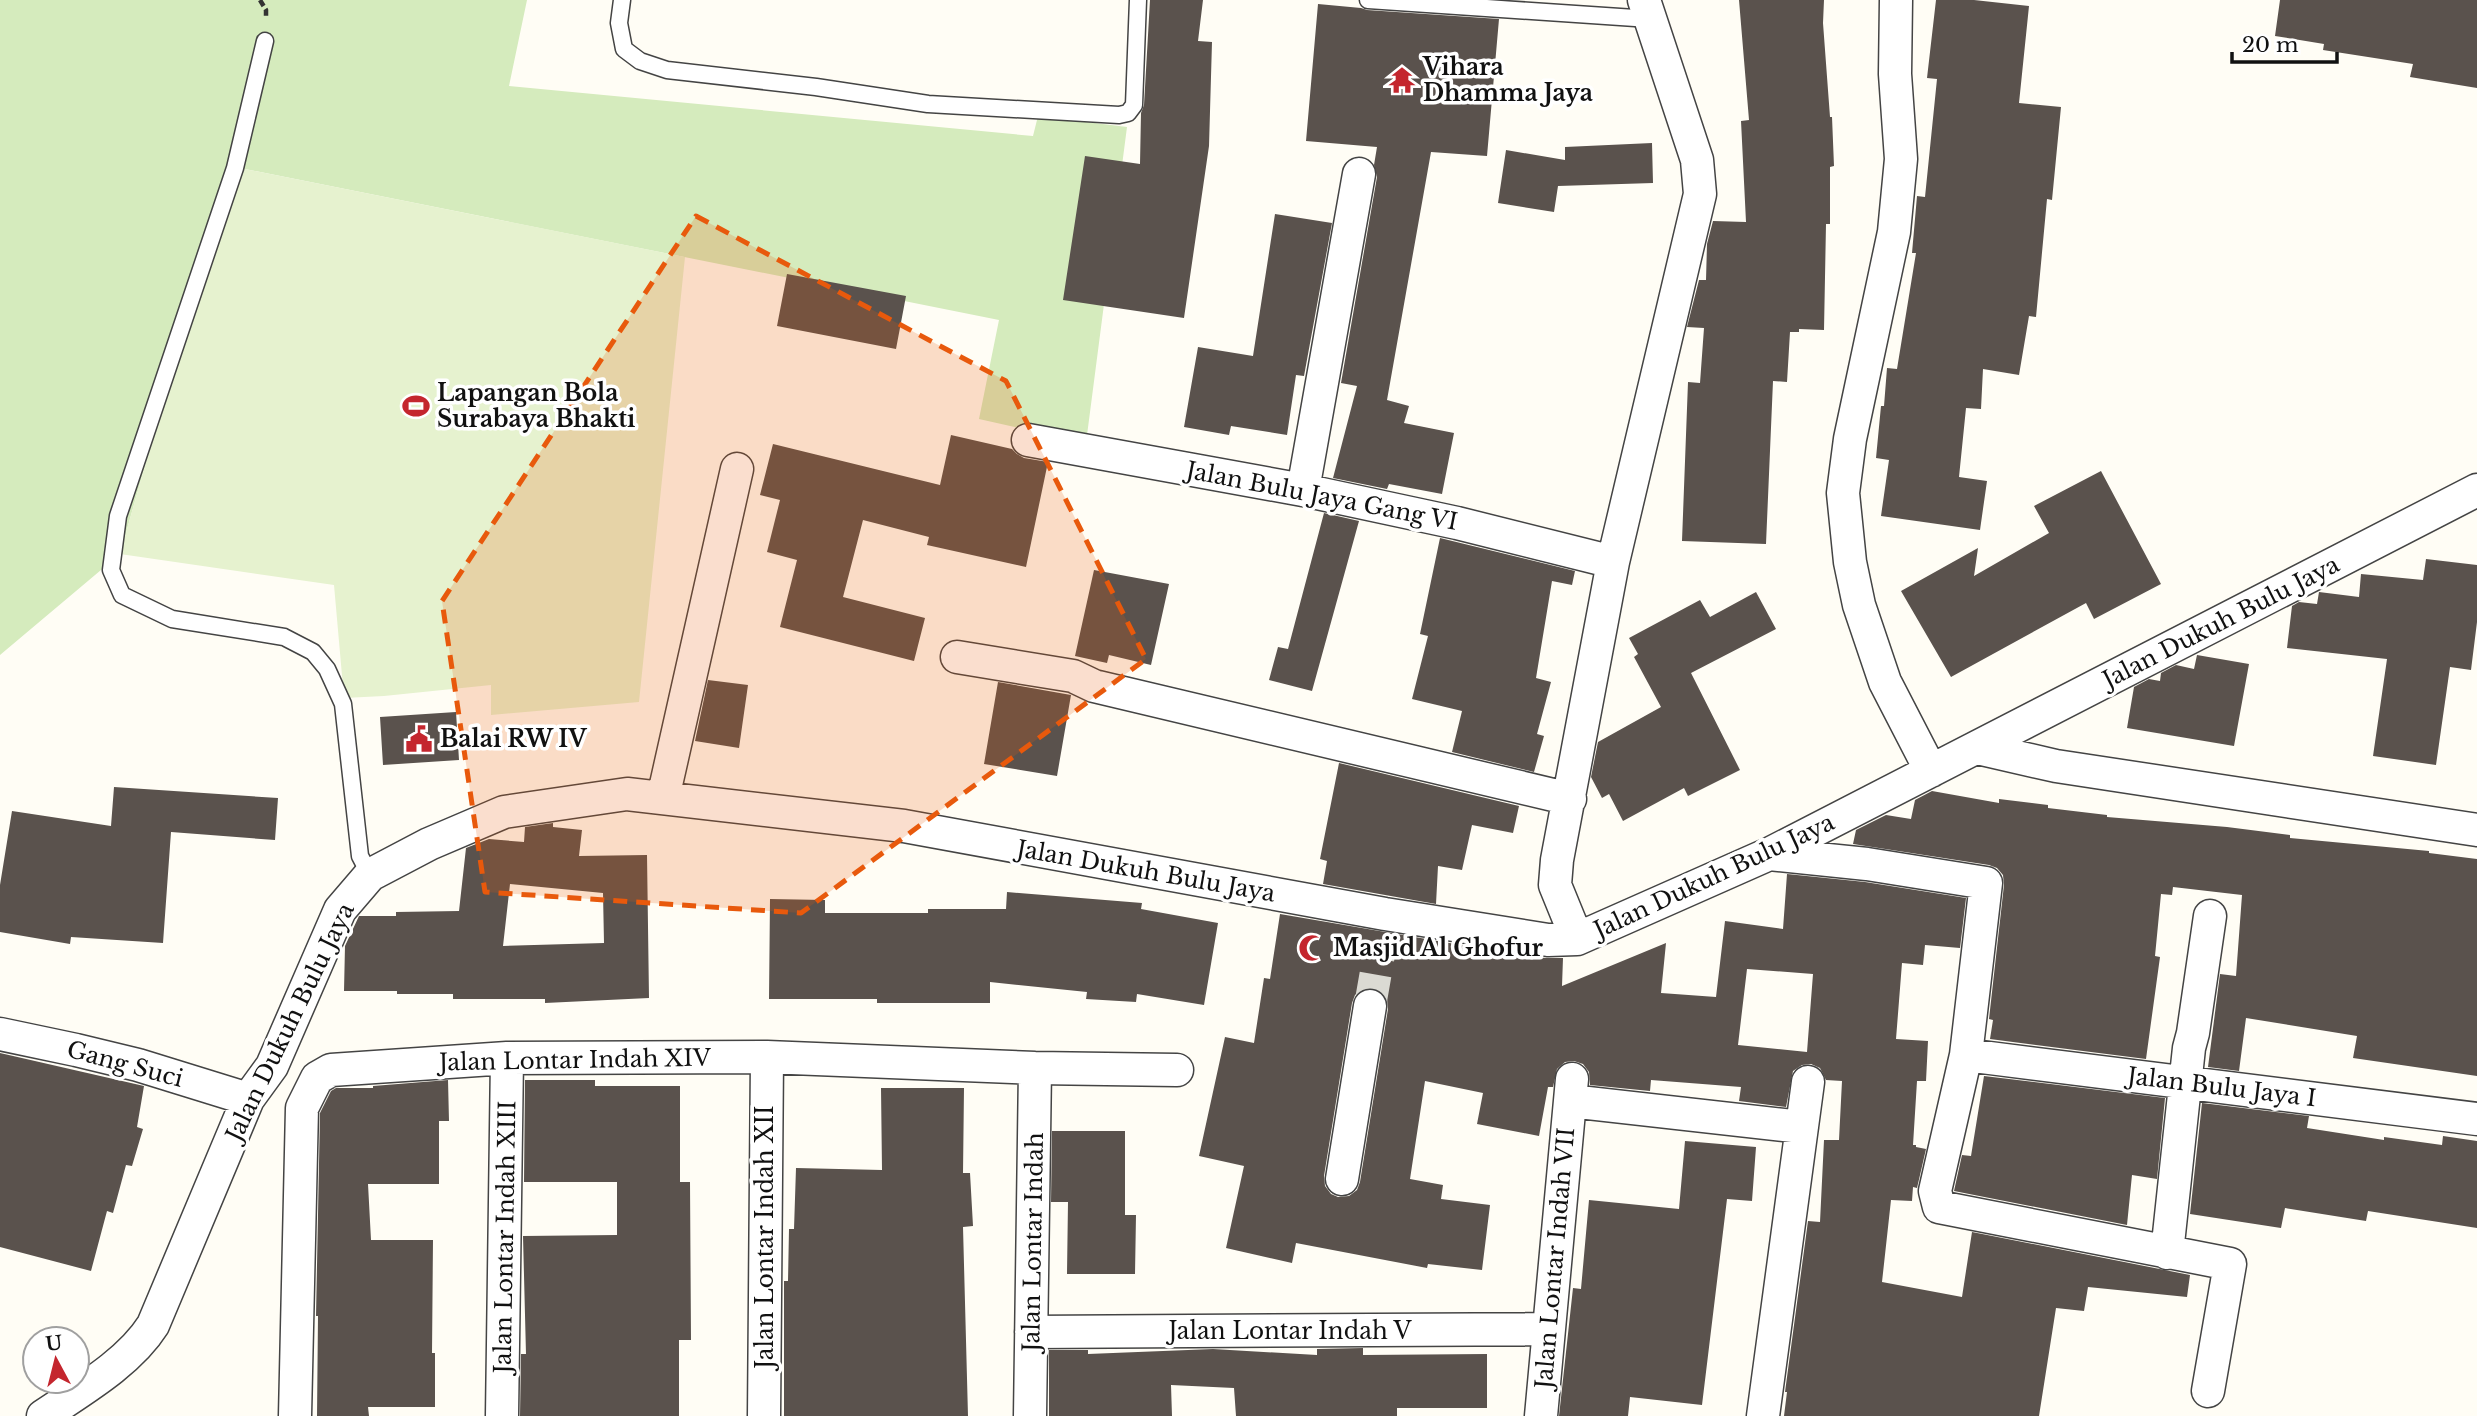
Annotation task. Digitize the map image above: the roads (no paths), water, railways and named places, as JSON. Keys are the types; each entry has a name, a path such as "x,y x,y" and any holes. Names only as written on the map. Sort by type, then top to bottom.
{"street":[{"path":"1896,0 1895,74 1901,159 1894,232 1850,439 1843,493 1850,562 1859,605 1885,682 1931,771"},
{"path":"1577,939 1555,885 1557,860 1613,562 1700,194 1697,160 1647,10"},
{"path":"1303,490 1359,174"},
{"name":"Jalan Bulu Jaya Gang VI","path":"1028,440 1303,490 1457,523 1613,562"},
{"path":"663,798 737,468"},
{"name":"Jalan Dukuh Bulu Jaya","path":"43,1416 130,1353 144,1340 153,1325 248,1099 272,1066 340,910 370,875 429,844 504,812 627,794 663,798 904,827 1383,929 1548,940 1577,939 1769,854 2477,490"},
{"path":"957,657 1073,676 1094,686 1570,799"},
{"path":"1977,748 2056,766 2477,830"},
{"path":"1769,854 1867,864 1986,883 1966,1055 1935,1191 1939,1207 2230,1264 2208,1391"},
{"path":"2167,1252 2189,1048 2210,916"},
{"path":"1342,1179 1370,1006"},
{"name":"Gang Suci","path":"0,1034 126,1062 248,1099"},
{"name":"Jalan Bulu Jaya I","path":"1966,1055 2477,1119"},
{"name":"Jalan Lontar Indah XIV","path":"295,1416 302,1108 317,1078 331,1070 507,1058 767,1057 1035,1068 1177,1070"},
{"name":"Jalan Lontar Indah XII","path":"764,1416 767,1057"},
{"name":"Jalan Lontar Indah XIII","path":"502,1416 507,1058"},
{"name":"Jalan Lontar Indah","path":"1030,1416 1035,1068"},
{"path":"1763,1416 1808,1082"},
{"name":"Jalan Lontar Indah VII","path":"1541,1416 1571,1090 1802,1127"},
{"name":"Jalan Lontar Indah V","path":"1031,1332 1549,1329"}],"lane":[{"path":"622,0 619,23 624,49 640,61 667,70 816,87 928,104 1119,115 1128,113 1134,105 1138,0"},
{"path":"1368,0 1647,10"},
{"path":"265,41 235,168 118,516 111,570 122,595 172,619 284,637 313,652 327,669 343,704 359,856 370,875"}],"tunnel":[{"path":"1370,1006 1381,943"}],"place":[{"name":"Vihara Dhamma Jaya","path":"1402,80"},
{"name":"Lapangan Bola Surabaya Bhakti","path":"416,406"},
{"name":"Balai RW IV","path":"419,739"},
{"name":"Masjid Al Ghofur","path":"1312,948"}]}
